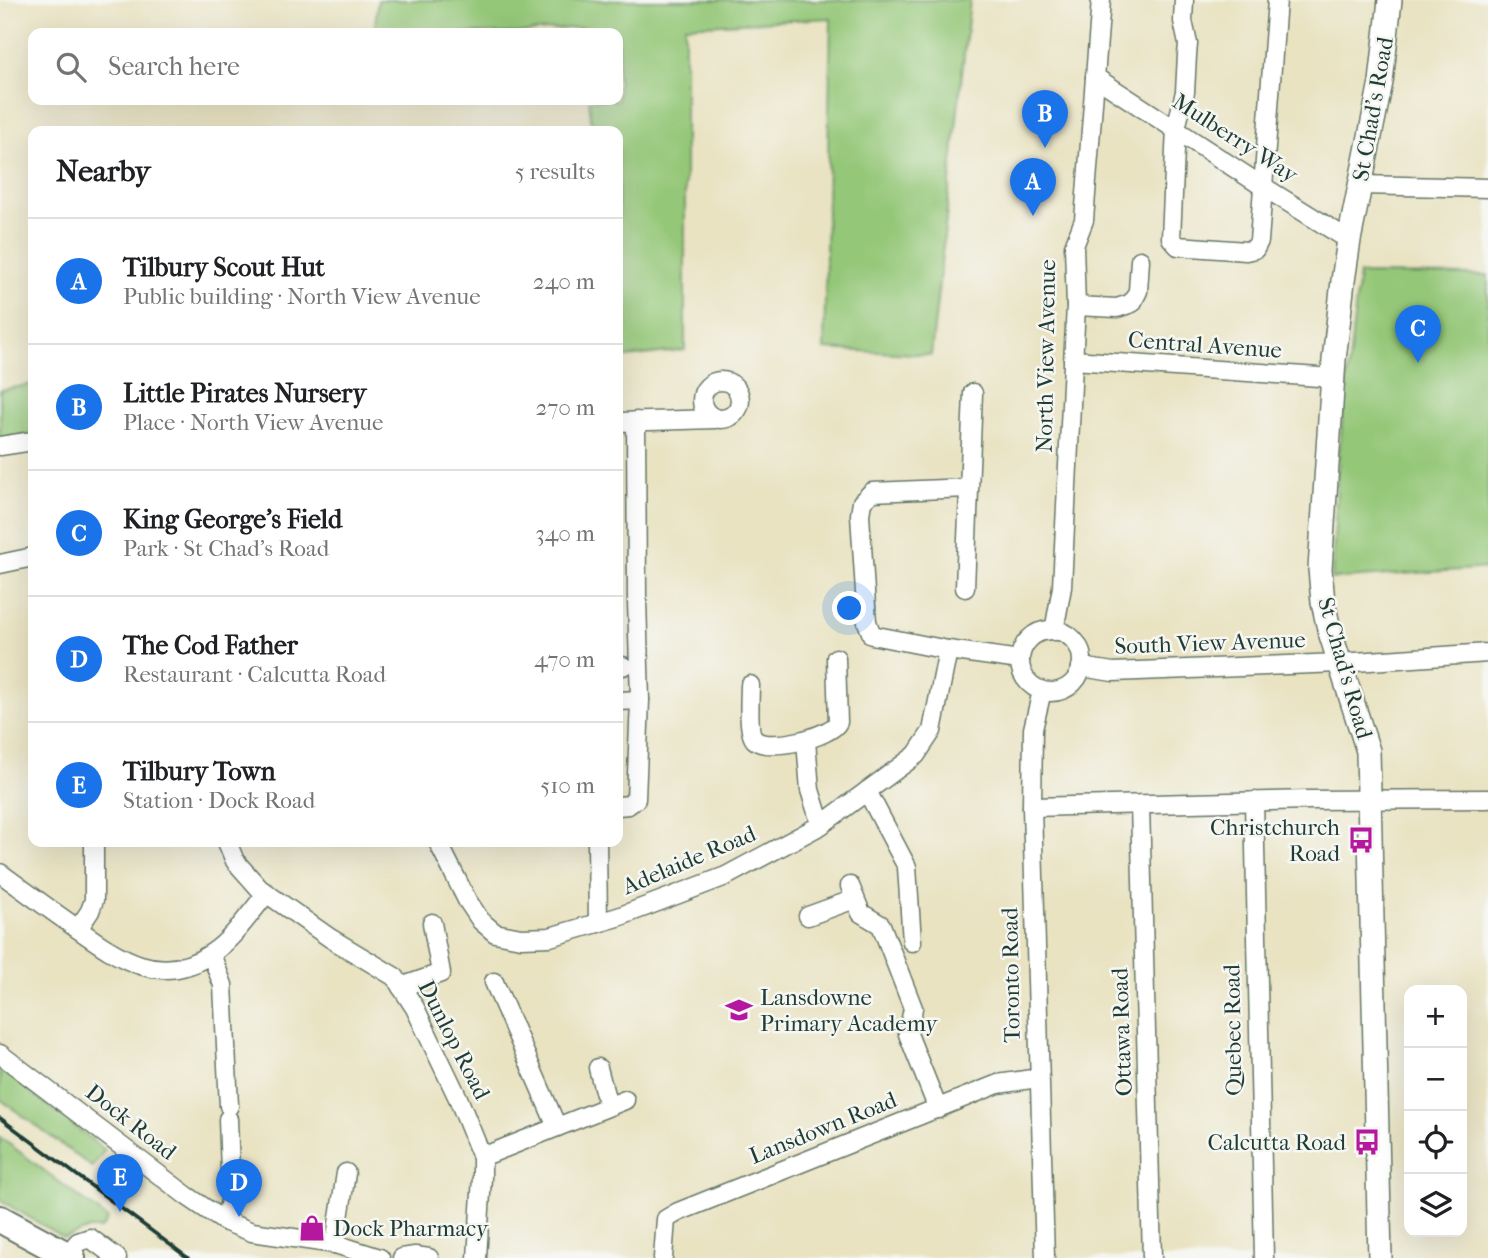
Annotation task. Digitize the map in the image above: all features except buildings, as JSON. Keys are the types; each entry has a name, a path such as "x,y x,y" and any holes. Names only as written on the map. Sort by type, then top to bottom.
{"highway":[{"path":"0,1219 70,1257"}],"main road":[{"name":"St Chad's Road","path":"1380,1258 1368,751 1323,603 1320,569 1333,378 1349,240 1381,82 1390,0"}],"street":[{"name":"North View Avenue","path":"1055,631 1062,587 1076,306 1074,246 1084,219 1101,0"},
{"path":"1184,0 1183,27 1188,44 1185,92 1176,128 1170,234 1173,243 1178,246 1246,251 1255,249 1259,241 1277,0"},
{"name":"Mulberry Way","path":"1095,77 1349,240"},
{"path":"1361,185 1488,188"},
{"path":"1076,306 1117,308 1132,303 1138,291 1140,260"},
{"name":"Central Avenue","path":"1073,360 1333,378"},
{"path":"965,588 973,393"},
{"path":"623,806 628,806 636,799 640,700 627,421 715,419"},
{"path":"0,446 28,442"},
{"path":"968,488 872,492 862,502 859,515 867,622 872,635 948,650 1020,660"},
{"path":"0,564 28,558"},
{"path":"1044,631 1055,631 1066,634 1074,641 1079,649 1081,667 1072,684 1063,690 1042,691 1026,680 1020,660 1025,643 1033,636 1044,631"},
{"name":"Adelaide Road","path":"440,847 467,900 481,921 495,933 521,938 550,937 598,923 726,876 821,825 916,755 932,732 948,650"},
{"name":"South View Avenue","path":"1081,667 1113,672 1340,663 1488,653"},
{"path":"750,685 750,730 757,742 806,741 831,730 838,722 836,658"},
{"name":"Toronto Road","path":"1042,691 1033,729 1032,807 1045,1258"},
{"path":"623,701 640,700"},
{"path":"806,741 810,790 821,825"},
{"path":"867,791 906,867 912,942"},
{"path":"1032,807 1254,801 1488,799"},
{"name":"Quebec Road","path":"1254,801 1264,1258"},
{"name":"Ottawa Road","path":"1140,805 1152,1258"},
{"path":"78,929 94,900 94,847"},
{"name":"Dunlop Road","path":"229,847 235,862 259,888 330,938 395,978 415,1008 458,1098 482,1157 477,1258"},
{"path":"597,847 598,923"},
{"path":"0,873 109,952 143,966 162,968 186,966 211,954 226,942 267,893"},
{"path":"808,916 852,892 861,913 881,925 913,1008 908,1034 938,1109"},
{"path":"401,987 441,973 432,923"},
{"path":"211,954 223,985 229,1112 229,1223 252,1232 335,1244 380,1258"},
{"path":"494,982 557,1127"},
{"name":"Dock Road","path":"0,1054 187,1196 229,1223"},
{"path":"482,1157 616,1103 598,1068"},
{"name":"Lansdown Road","path":"663,1258 666,1219 678,1212 998,1084 1038,1078"},
{"path":"335,1244 346,1173"},
{"path":"70,1257 78,1242 90,1238 117,1258"},
{"path":"402,1258 429,1258"}],"green space":[{"path":"378,0 970,0 931,355 824,349 831,18 685,26 685,350 623,357 623,126 592,126 589,105 623,105 623,28 375,28"},
{"path":"1359,274 1488,275 1488,568 1332,579 1339,451"},
{"path":"28,385 28,435 0,440 0,390"},
{"path":"0,1068 105,1150 92,1167 0,1099"},
{"path":"0,1137 108,1219 101,1229 89,1229 64,1238 0,1200"}],"railway":[{"path":"0,1118 188,1258"}],"place":[{"name":"Little Pirates Nursery","path":"1045,148"},
{"name":"Tilbury Scout Hut","path":"1033,216"},
{"name":"King George's Field","path":"1418,363"},
{"name":"Christchurch Road","path":"1361,840"},
{"name":"Lansdowne Primary Academy","path":"739,1010"},
{"name":"Calcutta Road","path":"1367,1142"},
{"name":"Tilbury Town","path":"120,1212"},
{"name":"The Cod Father","path":"239,1217"},
{"name":"Dock Pharmacy","path":"312,1228"}]}
